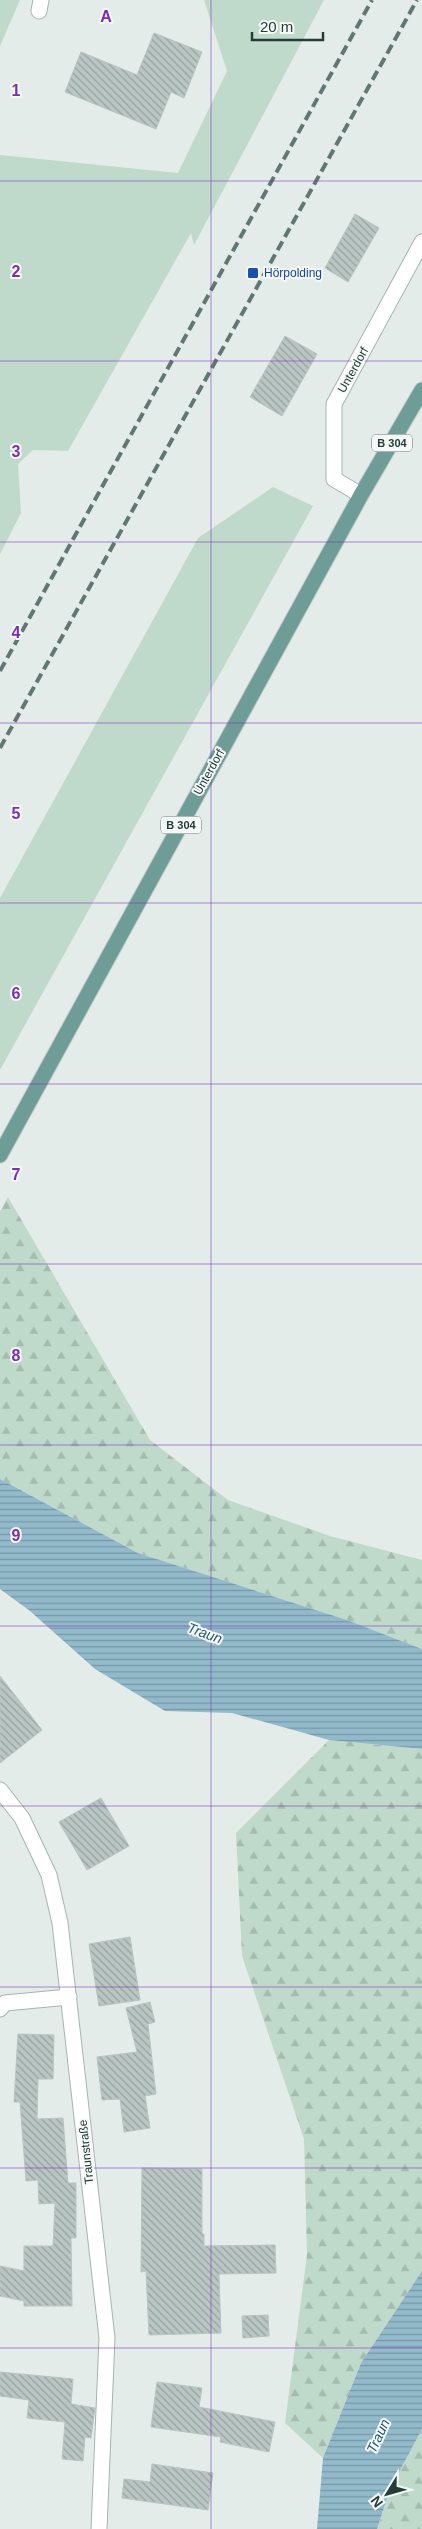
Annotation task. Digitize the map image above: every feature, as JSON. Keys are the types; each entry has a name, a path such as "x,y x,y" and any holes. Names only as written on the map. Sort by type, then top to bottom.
{"main road":[{"name":"Unterdorf","path":"0,1155 361,495 422,390"}],"street":[{"name":"Unterdorf","path":"361,495 334,479 334,404 422,242"},
{"name":"Traunstraße","path":"0,1790 22,1818 49,1875 60,1923 107,2338 99,2529"},
{"path":"0,2009 5,2003 69,1996"}],"green space":[{"path":"0,0 20,0 0,46"},
{"path":"204,0 324,0 194,245 191,233 68,451 33,450 18,464 21,513 0,554 0,155 178,173 227,71"},
{"path":"273,487 313,506 0,1070 0,898 198,538"},
{"path":"8,1197 150,1440 228,1500 330,1536 422,1560 422,1649 347,1620 138,1553 0,1479 0,1212"},
{"path":"329,1740 422,1749 422,2271 361,2363 323,2458 285,2423 307,2255 304,2139 242,1956 236,1833"},
{"path":"422,2429 422,2529 377,2529 390,2489"}],"water":[{"name":"Traun","path":"0,1479 138,1553 347,1620 422,1649 422,1749 329,1740 232,1713 165,1711 95,1669 30,1611 0,1589"},
{"name":"Traun","path":"422,2271 422,2429 390,2489 377,2529 317,2529 323,2458 361,2363"}],"building":[{"path":"154,33 202,52 184,98 171,92 156,129 65,92 81,52 137,75"},
{"name":"Hörpolding","path":"355,214 379,228 348,282 325,268"},
{"path":"285,336 317,354 282,416 250,397"},
{"path":"0,1676 42,1730 0,1763"},
{"path":"101,1798 129,1846 87,1870 59,1822"},
{"path":"130,1937 140,2000 99,2006 89,1944"},
{"path":"150,2002 155,2022 148,2024 156,2094 145,2096 150,2128 124,2132 120,2099 102,2100 97,2057 137,2052 126,2008"},
{"path":"18,2034 54,2035 53,2079 38,2079 37,2119 63,2118 68,2183 76,2183 76,2238 71,2238 72,2306 24,2306 24,2301 0,2296 0,2266 24,2271 24,2246 53,2246 55,2203 39,2204 38,2180 26,2181 20,2102 14,2102"},
{"path":"142,2168 202,2169 202,2234 204,2234 204,2246 275,2245 276,2273 219,2274 221,2333 149,2335 146,2271 141,2272"},
{"path":"268,2315 269,2336 243,2338 242,2316"},
{"path":"0,2372 73,2379 71,2404 95,2408 91,2438 85,2437 83,2461 62,2459 65,2422 27,2418 29,2400 0,2396"},
{"path":"157,2382 202,2388 199,2407 275,2422 269,2452 220,2442 221,2437 151,2427"},
{"path":"152,2464 213,2473 208,2510 122,2498 124,2479 150,2482"}],"railway":[{"path":"0,671 372,0"},
{"path":"0,748 417,0"}],"place":[{"name":"Hörpolding","path":"253,273"}]}
